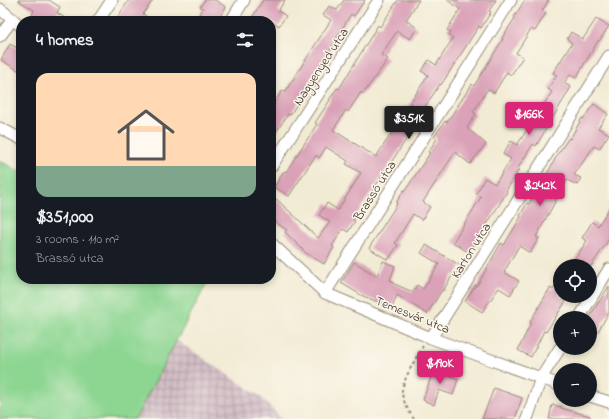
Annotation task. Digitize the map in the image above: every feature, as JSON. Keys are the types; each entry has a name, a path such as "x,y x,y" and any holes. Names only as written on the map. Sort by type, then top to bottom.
{"street":[{"path":"101,16 112,0"},
{"path":"234,16 244,0"},
{"name":"Nagyenyed utca","path":"276,159 379,0"},
{"name":"Brassó utca","path":"325,293 511,0"},
{"path":"0,9 16,21"},
{"path":"0,36 16,23"},
{"name":"Karton utca","path":"429,337 609,56"},
{"path":"0,128 16,136"},
{"name":"Temesvár utca","path":"276,248 325,293 429,337 553,382"},
{"path":"583,311 609,269"},
{"path":"528,419 542,378 556,355"},
{"path":"597,398 609,402"}],"path":[{"path":"414,419 407,411 402,390 413,363 429,337"}],"shaded area":[{"path":"176,340 261,397 282,419 135,419"}],"green space":[{"path":"0,161 16,169 16,284 206,284 135,419 0,419"}],"building":[{"path":"18,0 49,0 60,7 57,13 62,16 34,16 32,15 34,10"},
{"path":"129,0 153,0 143,14 146,16 118,16"},
{"path":"205,0 215,0 226,7 220,16 198,16 203,8 200,7"},
{"path":"263,0 285,0 278,11 286,16 279,26 276,24 276,16 253,16"},
{"path":"344,0 365,0 354,16 351,14 299,101 276,132 276,100 282,91 285,92 331,20 323,15 329,6 337,10"},
{"path":"398,0 419,0 406,20 417,28 410,39 397,31 381,55 388,59 363,94 361,92 348,112 346,110 333,130 376,157 400,120 398,118 405,107 407,108 428,75 421,71 429,60 436,65 453,38 449,35 451,32 447,30 460,9 447,0 496,0 489,11 491,12 481,28 479,26 419,116 421,117 353,220 355,221 348,232 343,229 332,246 334,247 324,264 306,253 285,232 287,230 276,222 276,199 318,238 330,222 319,215 327,203 338,210 361,173 346,164 348,161 326,147 319,158 316,155 289,196 276,188 276,184 284,171 286,172 317,124 315,123 329,100 337,88 339,89 378,25 380,27"},
{"path":"525,0 549,0 542,11 546,13 535,31 531,29 516,53 523,57 511,75 507,72 494,93 488,89 473,112 476,114 467,128 486,144 470,164 455,152 423,202 430,207 422,220 413,214 395,243 398,245 388,260 369,248 397,204 396,203 404,190 405,191 430,153 428,152 437,139 434,137 445,121 447,122 472,84 474,86"},
{"path":"596,19 609,26 598,41 576,78 570,75 564,83 571,87 536,146 533,144 518,168 519,169 506,191 507,192 469,253 453,242 481,197 476,194 485,178 495,184 511,159 503,154 511,141 517,145 552,92 548,89 557,75 553,73 572,43 567,39 571,32 583,39"},
{"path":"10,44 16,47 16,69 1,60"},
{"path":"594,104 608,114 598,128 609,134 599,149 594,146 574,175 581,178 577,185 567,180 536,237 539,238 530,253 519,246 504,272 519,281 510,295 499,288 482,312 465,301 476,285 477,286 501,243 504,245 521,217 520,216 527,203 529,204 559,152 569,138 570,139 582,118 583,119"},
{"path":"609,208 609,239 596,259 575,259 587,241 582,238 592,222 598,226"},
{"path":"426,245 461,266 455,275 453,274 427,314 397,295 392,308 361,295 341,283 354,262 377,276 383,261 395,266 390,280 393,281 392,283 413,292 417,285 423,289 439,264 421,253"},
{"path":"609,286 609,312 597,333 597,311 593,311"},
{"path":"550,288 553,290 553,303 565,303 560,311 553,311 553,321 546,332 544,331 531,357 518,350 531,323 530,322"},
{"path":"434,368 447,372 446,374 458,379 453,395 439,390 434,405 423,400"},
{"path":"494,388 522,398 515,419 482,419"},
{"path":"552,405 553,407 562,407 561,408 590,416 590,419 549,419"}]}
